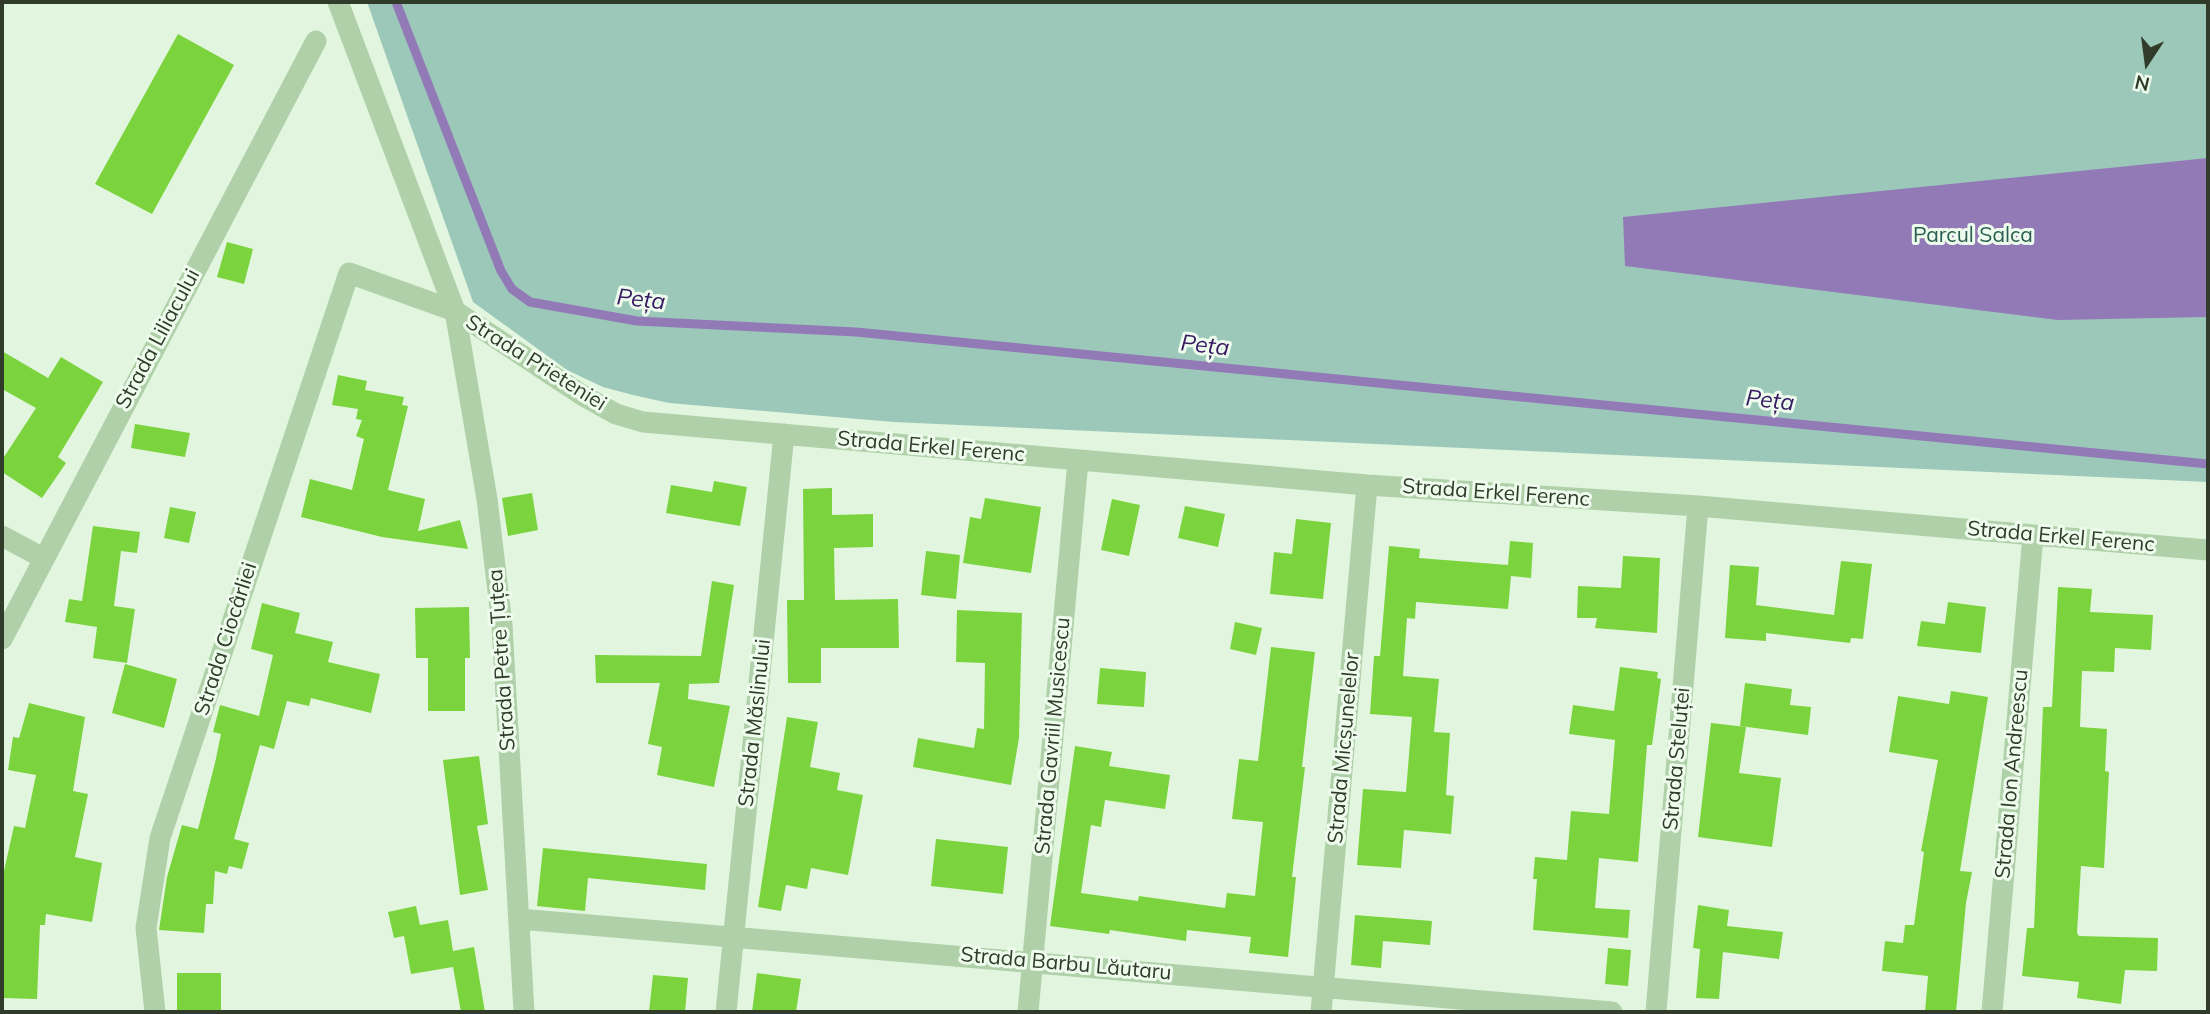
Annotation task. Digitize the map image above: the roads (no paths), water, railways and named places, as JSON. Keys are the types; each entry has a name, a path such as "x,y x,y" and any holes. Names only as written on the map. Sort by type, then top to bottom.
{"street":[{"name":"Strada Prieteniei","path":"338,2 455,312"},
{"name":"Strada Liliacului","path":"2,639 316,41"},
{"name":"Strada Prieteniei","path":"349,273 455,312 616,414 643,422 784,434"},
{"name":"Strada Ciocârliei","path":"155,1012 146,929 160,838 349,273"},
{"name":"Strada Petre Țuțea","path":"455,312 487,499 502,625 524,1012"},
{"name":"Strada Erkel Ferenc","path":"784,434 1367,485 1698,506 2208,550"},
{"name":"Strada Măslinului","path":"726,1012 784,434"},
{"name":"Strada Gavriil Musicescu","path":"1028,1012 1078,461"},
{"name":"Strada Micșunelelor","path":"1321,1012 1367,485"},
{"name":"Strada Steluței","path":"1656,1012 1698,506"},
{"name":"Strada Ion Andreescu","path":"1992,1012 2033,535"},
{"path":"2,536 43,558"},
{"name":"Strada Barbu Lăutaru","path":"519,919 1032,960 1612,1012"}],"waterway":[{"name":"Peța","path":"396,2 501,271 512,289 530,302 637,321 856,332 2208,464"}],"park label":[{"name":"Parcul Salca","path":"1973,236"}]}
